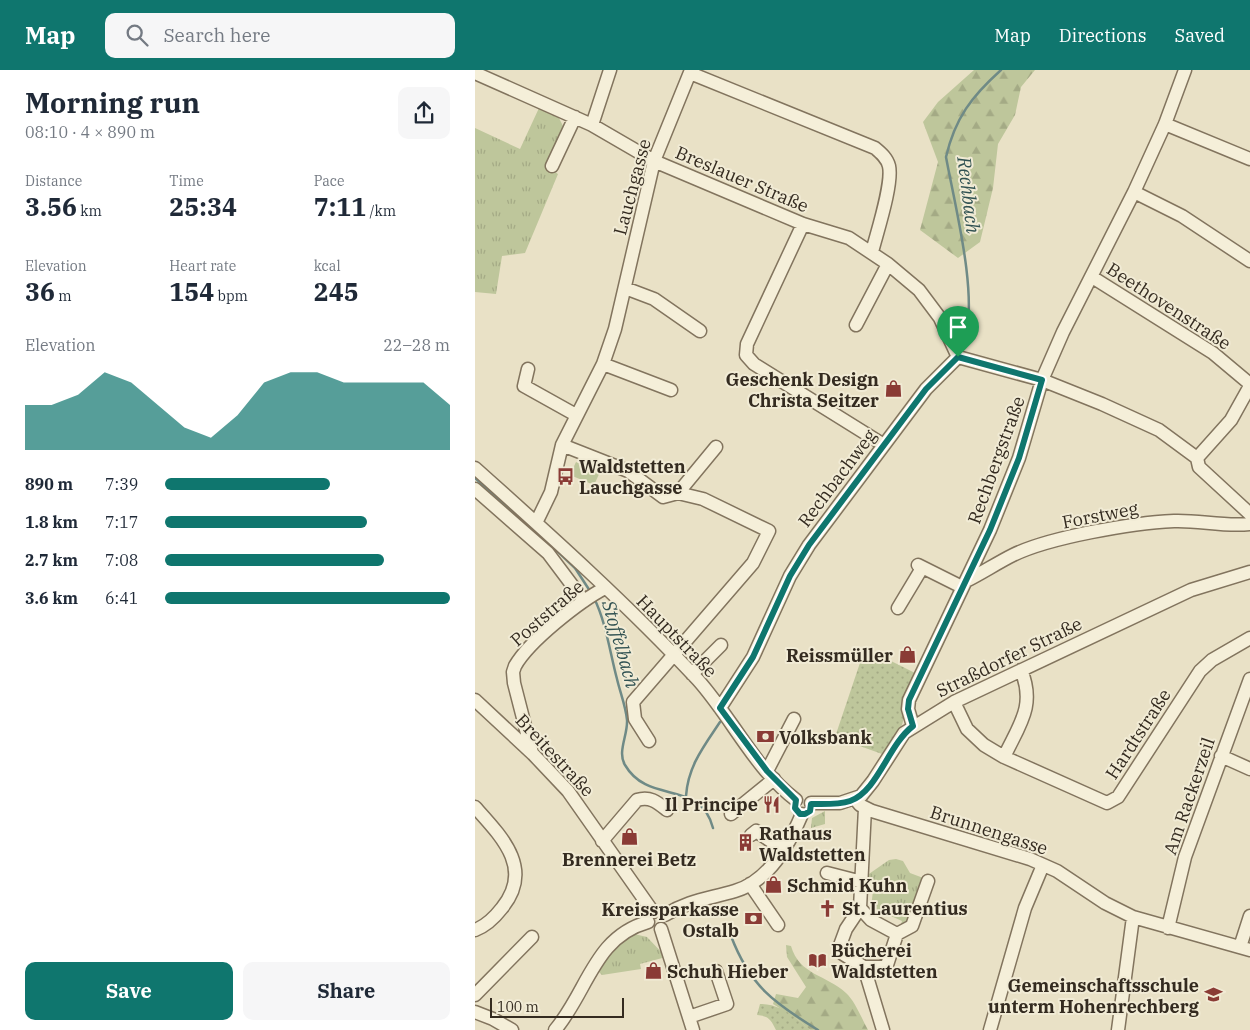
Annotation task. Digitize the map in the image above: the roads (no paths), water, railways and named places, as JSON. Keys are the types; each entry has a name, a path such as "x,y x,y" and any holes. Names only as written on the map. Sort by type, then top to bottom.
{"street":[{"path":"593,125 610,70"},
{"name":"Rechbergstraße","path":"913,726 908,709 909,700 990,530 1019,458 1042,380 1063,332 1134,192 1165,124 1185,70"},
{"name":"Breslauer Straße","path":"476,72 593,125 654,161 803,224 849,238 872,252 919,290 940,318 958,357"},
{"path":"690,72 875,148 884,156 889,168 887,190 872,252"},
{"name":"Lauchgasse","path":"538,533 551,492 562,444 603,364 625,288 654,161 690,72"},
{"path":"552,166 575,117"},
{"path":"1165,124 1250,159"},
{"path":"1134,192 1182,216 1250,261"},
{"path":"803,224 747,344 746,355 754,364 884,445"},
{"path":"857,325 888,264"},
{"name":"Beethovenstraße","path":"1092,277 1213,353 1250,385"},
{"path":"625,288 654,299 700,331"},
{"path":"958,357 1042,380 1159,430 1197,458 1199,467 1250,514"},
{"name":"Rechbachweg","path":"720,708 753,657 790,576 809,545 926,389 958,357"},
{"path":"603,364 671,390"},
{"path":"529,369 524,386 576,415"},
{"path":"1197,458 1231,420 1250,385"},
{"path":"562,444 628,471 663,497 678,493 703,499 769,531 753,563 633,702 635,719 649,741"},
{"path":"678,493 716,447"},
{"name":"Hauptstraße","path":"475,468 538,533 692,674 770,775 796,800"},
{"path":"475,489 538,533 548,553 584,601"},
{"name":"Forstweg","path":"964,584 1013,555 1031,548 1102,531 1176,521 1232,526 1250,524"},
{"path":"898,608 920,567 964,584"},
{"name":"Straßdorfer Straße","path":"855,799 869,786 896,743 913,726 954,702 1191,590 1250,572"},
{"name":"Poststraße","path":"533,754 513,672 519,660 584,601 601,590"},
{"name":"Hardtstraße","path":"954,702 974,737 1004,757 1103,802 1113,801 1118,797 1201,672 1212,660 1250,638"},
{"path":"692,674 721,645"},
{"path":"1004,757 1028,701 1029,691 1021,670"},
{"name":"Am Rackerzeil","path":"1168,928 1185,857 1250,679"},
{"name":"Breitestraße","path":"475,700 533,754 580,806 602,841 655,916"},
{"path":"731,814 770,775 794,719"},
{"path":"1221,756 1250,769"},
{"path":"602,841 637,800 643,798 654,800 667,810"},
{"name":"Hauptstraße","path":"796,800 806,798 811,804"},
{"path":"555,1030 573,1007 597,959 626,930 682,905 750,884 767,871 784,850 802,814 810,811 811,804 840,803 855,799"},
{"name":"Brunnengasse","path":"855,799 865,808 1043,865 1133,917 1245,949"},
{"name":"Hauptstraße","path":"796,800 795,810 802,814"},
{"path":"475,807 494,829 513,856 516,871 510,897 487,924 475,930"},
{"path":"865,808 859,908 846,928 839,948 843,954 864,966 880,968 887,964 897,934 912,926 928,881"},
{"path":"751,835 756,831 784,850"},
{"path":"990,1030 1025,908 1043,865"},
{"path":"827,874 862,882"},
{"path":"750,884 778,925"},
{"path":"859,908 871,920 897,934"},
{"path":"655,916 653,929 661,929 693,1030"},
{"path":"1245,949 1250,916"},
{"path":"1118,1030 1133,917"},
{"path":"475,995 532,937"},
{"path":"864,966 883,1030"},
{"path":"689,1017 727,1004 716,970"},
{"path":"475,1012 493,1019 511,1030"}],"waterway":[{"name":"Rechbach","path":"965,340 969,299 967,275 946,157 954,131 966,109 981,89 1001,70"},
{"name":"Stoffelbach","path":"475,478 542,537"},
{"name":"Stoffelbach","path":"548,542 575,568 590,591"},
{"name":"Stoffelbach","path":"594,598 605,627 627,720 622,749 625,765 635,777 647,785 686,797 697,803 706,813 713,828"},
{"name":"Rechbach","path":"686,796 687,785 693,766 720,722"},
{"path":"731,936 746,968 765,992 776,1002 818,1030"}],"place":[{"name":"Geschenk Design Christa Seitzer","path":"893,389"},
{"name":"Waldstetten Lauchgasse","path":"565,476"},
{"name":"Reissmüller","path":"907,655"},
{"name":"Volksbank","path":"765,737"},
{"name":"Il Principe","path":"772,804"},
{"name":"Brennerei Betz","path":"629,836"},
{"name":"Rathaus Waldstetten","path":"745,843"},
{"name":"Schmid Kuhn","path":"773,885"},
{"name":"St. Laurentius","path":"828,908"},
{"name":"Kreissparkasse Ostalb","path":"753,919"},
{"name":"Bücherei Waldstetten","path":"817,960"},
{"name":"Schuh Hieber","path":"653,971"},
{"name":"Gemeinschaftsschule unterm Hohenrechberg","path":"1213,995"}]}
